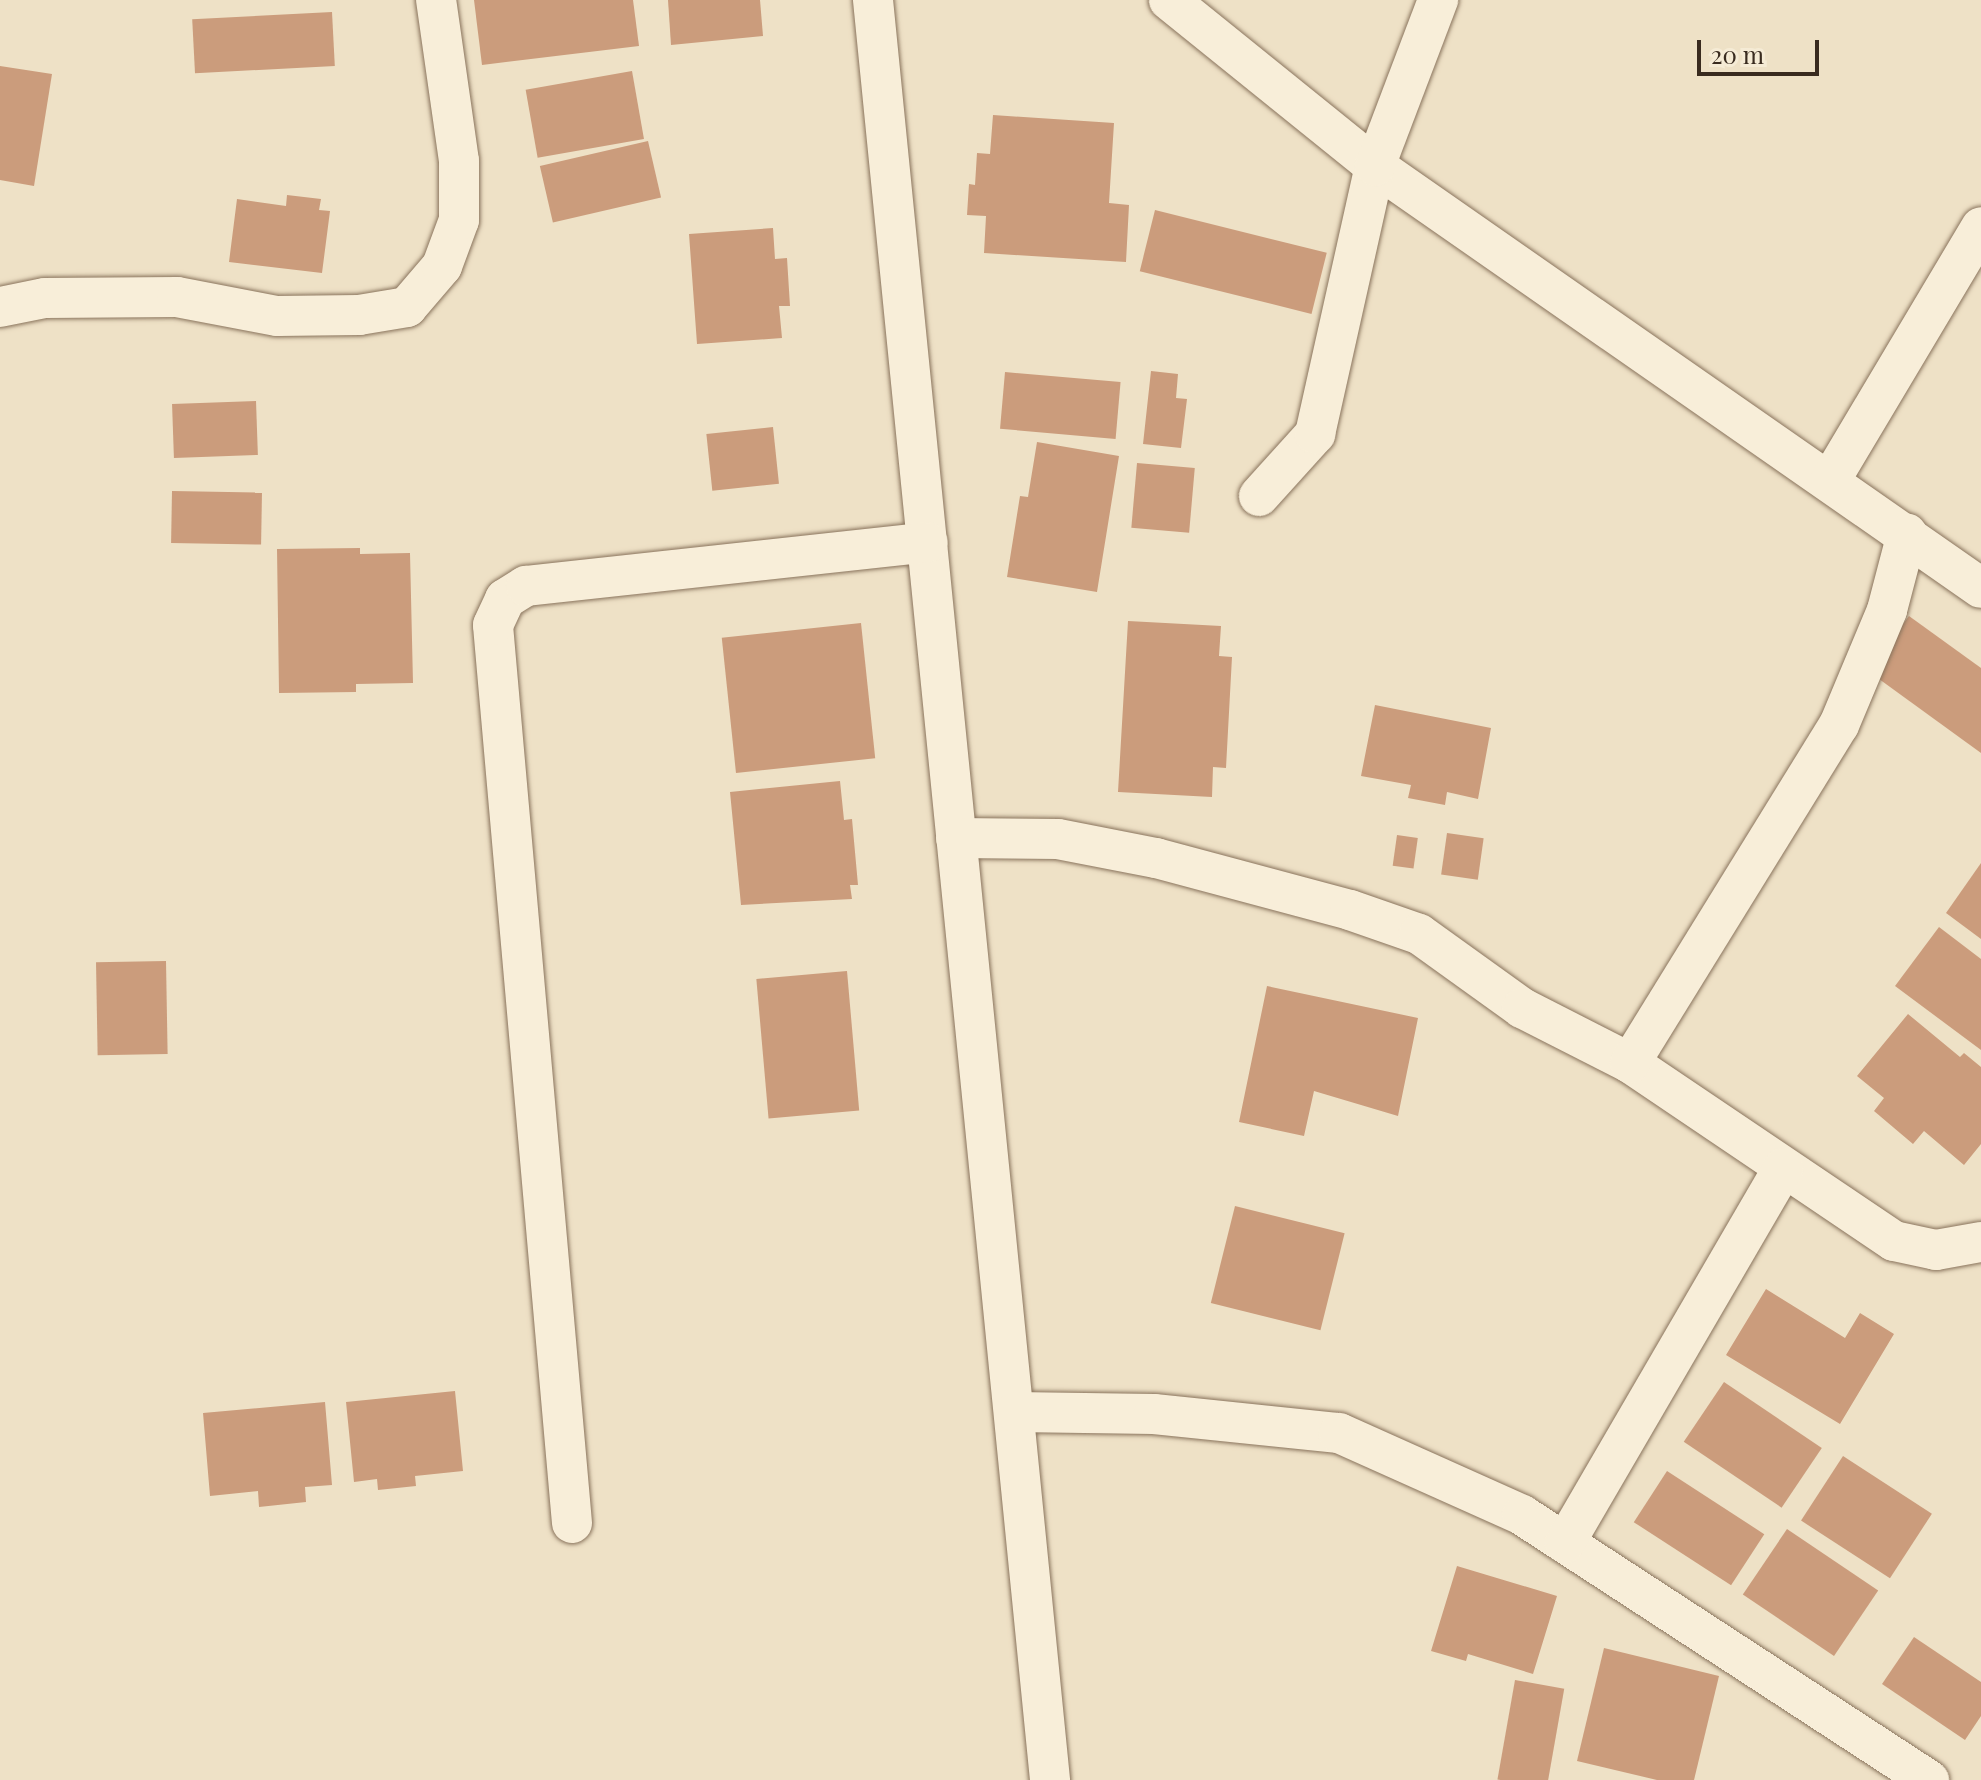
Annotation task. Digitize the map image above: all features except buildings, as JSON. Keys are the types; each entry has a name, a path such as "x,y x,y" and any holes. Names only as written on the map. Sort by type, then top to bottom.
{"street":[{"path":"0,307 45,298 177,297 277,316 359,315 407,307 442,266 459,220 459,161 436,0"},
{"path":"873,0 1050,1780"},
{"path":"1169,0 1375,166 1831,479 1981,588"},
{"path":"1259,496 1315,434 1375,166 1438,0"},
{"path":"1831,479 1975,251"},
{"path":"0,275 45,298"},
{"path":"1630,1063 1839,725 1887,610 1907,534"},
{"path":"572,1523 493,625 505,599 526,586 928,542"},
{"path":"956,838 1058,839 1156,858 1350,910 1419,934 1522,1008 1630,1063 1894,1241 1936,1250 1981,1242"},
{"path":"1565,1543 1783,1168"},
{"path":"1015,1412 1154,1414 1339,1433 1522,1515 1929,1780"}]}
